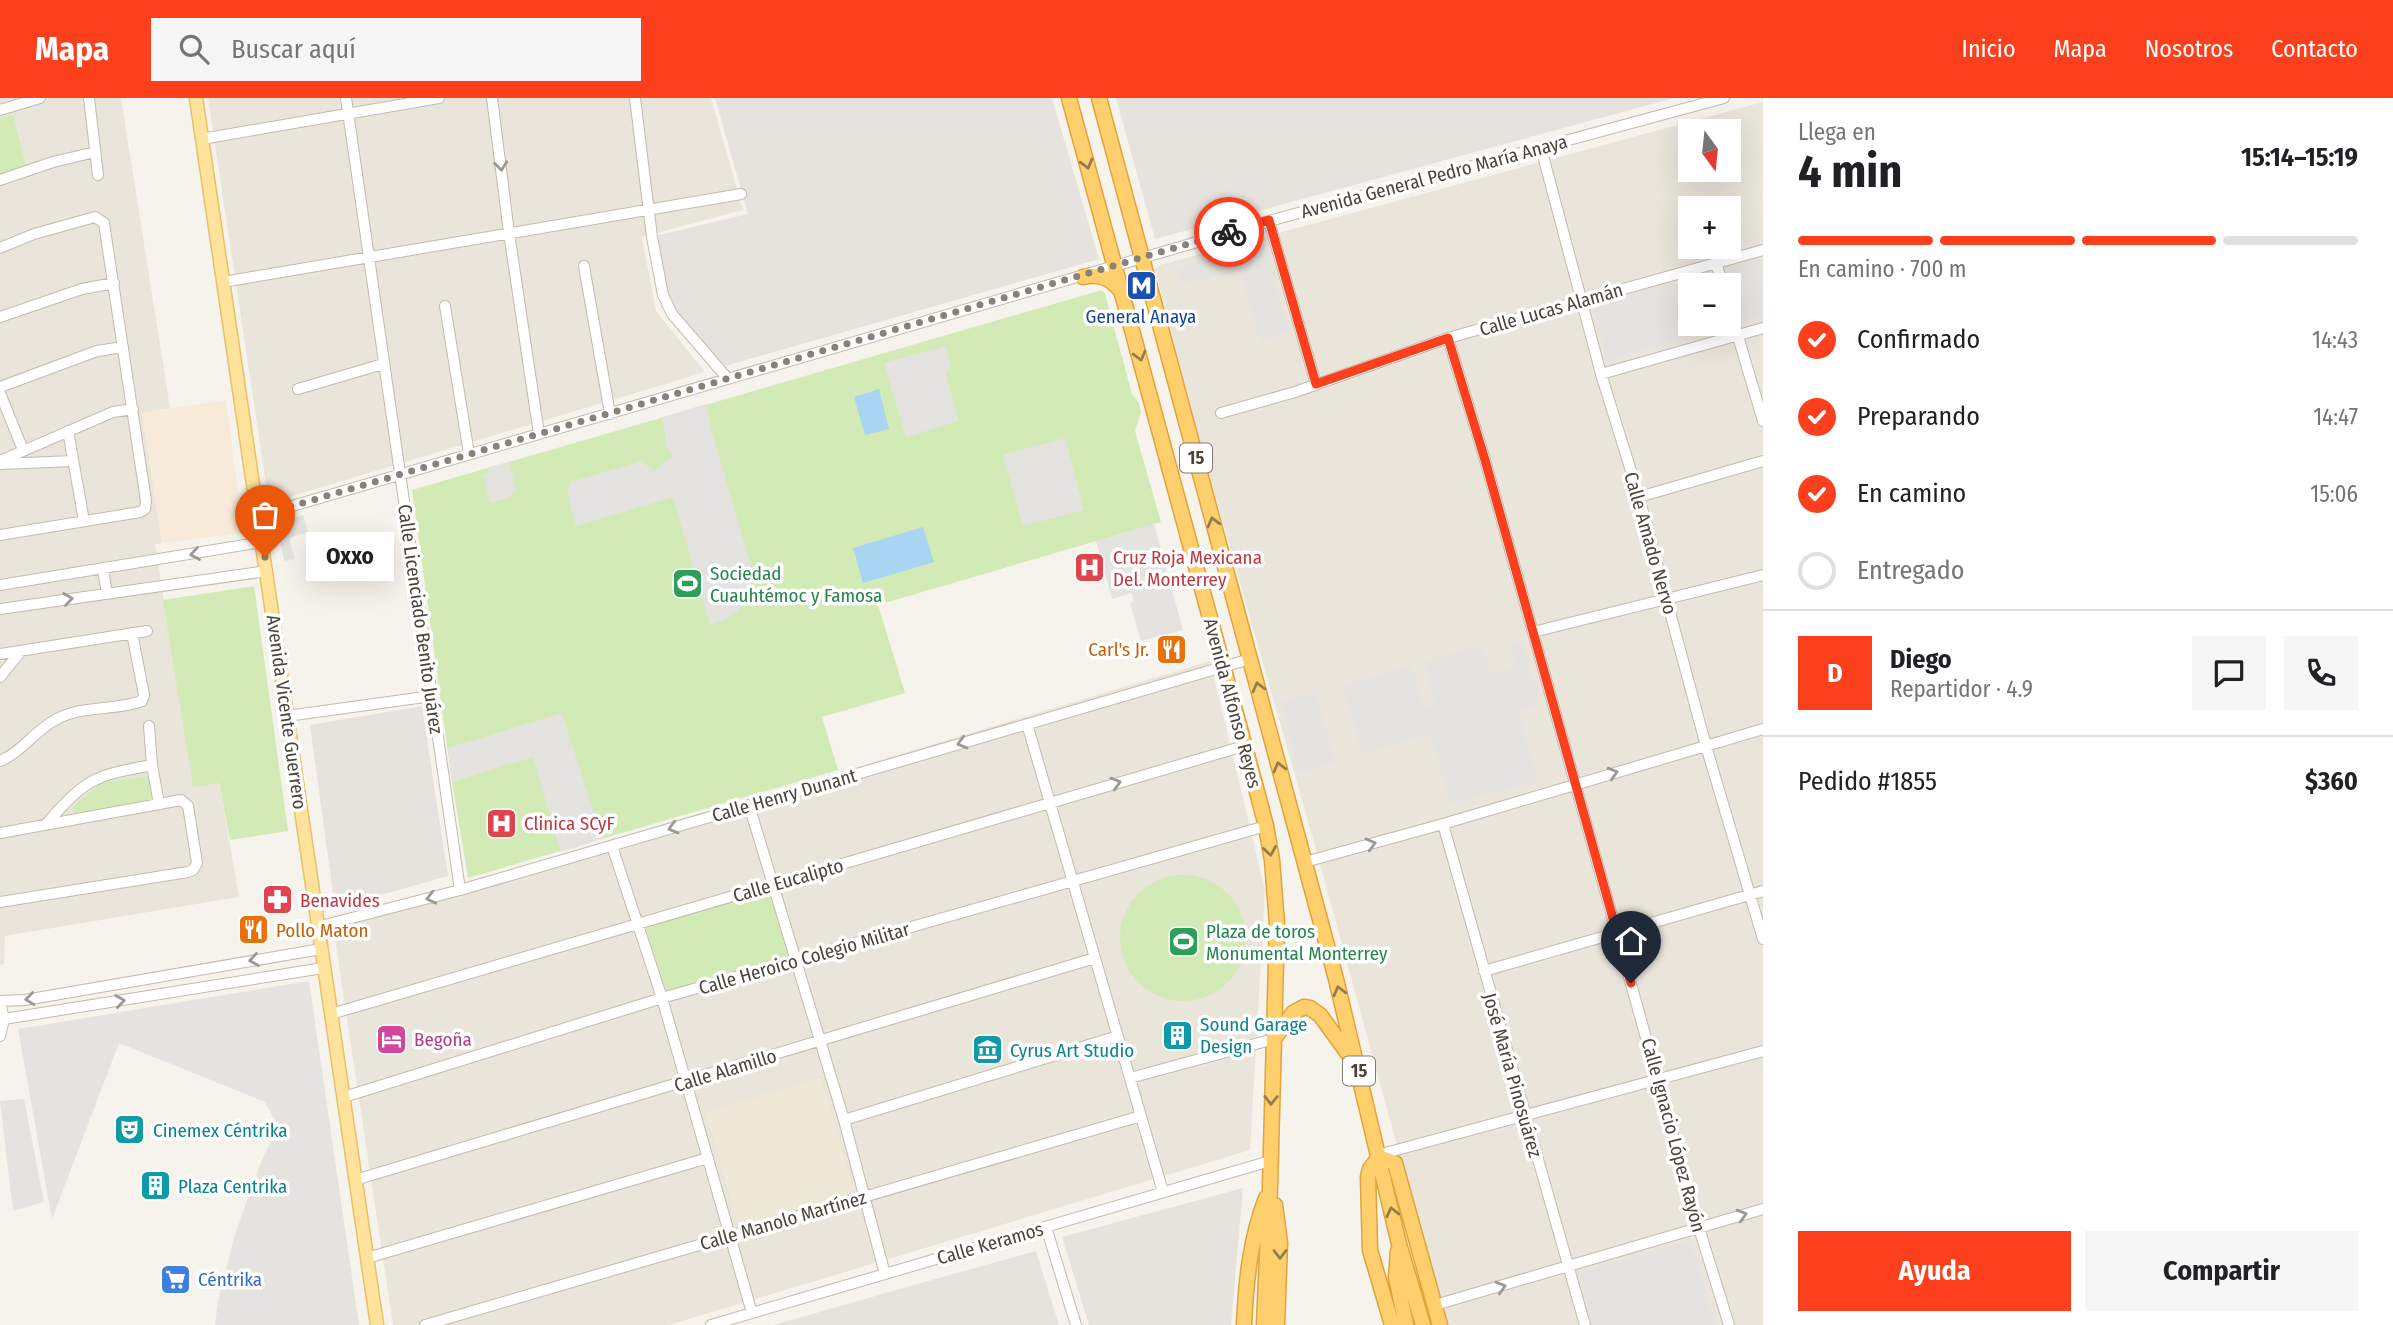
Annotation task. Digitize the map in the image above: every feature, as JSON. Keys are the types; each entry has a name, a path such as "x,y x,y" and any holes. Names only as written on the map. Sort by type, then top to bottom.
{"highway":[{"name":"Avenida Alfonso Reyes","path":"1069,98 1266,825 1275,886 1277,924 1264,1325"},
{"name":"Avenida Alfonso Reyes","path":"1099,98 1305,862"},
{"path":"1083,277 1093,275 1109,279 1120,289 1125,301"},
{"name":"15","path":"1305,862 1359,1069 1399,1244 1423,1325"},
{"path":"1274,1039 1293,1013 1304,1007 1310,1008 1320,1015 1359,1069"},
{"path":"1392,1325 1370,1250 1368,1177 1378,1156 1395,1163 1440,1325"},
{"path":"1244,1325 1252,1243 1270,1187"},
{"path":"1270,1187 1280,1243 1277,1325"},
{"path":"1399,1244 1396,1277 1406,1325"}],"main road":[{"name":"Avenida Vicente Guerrero","path":"196,98 377,1325"}],"street":[{"path":"0,110 40,98"},
{"path":"89,98 98,174"},
{"name":"Calle Licenciado Benito Juárez","path":"346,98 460,890"},
{"path":"202,139 439,98"},
{"path":"492,98 539,434"},
{"path":"635,98 654,247 666,302 672,314 728,379"},
{"name":"Avenida General Pedro María Anaya","path":"258,516 1083,277 1269,220 1724,98"},
{"name":"Calle Amado Nervo","path":"1541,148 1580,299 1639,497 1706,746 1763,939"},
{"path":"0,180 53,162 95,152"},
{"path":"223,282 741,194"},
{"path":"0,535 143,511 146,501 106,226 96,218 1,246"},
{"path":"1269,220 1316,384"},
{"name":"Calle Lucas Alamán","path":"1221,412 1283,396 1448,338 1763,250"},
{"path":"1716,263 1719,273"},
{"path":"584,266 610,414"},
{"path":"0,317 61,295 114,283"},
{"path":"445,306 469,454"},
{"path":"1741,334 1763,328"},
{"path":"1601,373 1734,336"},
{"path":"1738,336 1763,421"},
{"name":"Calle Ignacio López Rayón","path":"1448,338 1699,1228 1729,1325"},
{"path":"0,387 97,351 123,347"},
{"path":"298,389 383,364"},
{"path":"0,393 23,450"},
{"path":"0,463 68,430 113,412 133,409"},
{"path":"68,430 84,521"},
{"path":"0,463 73,461"},
{"path":"1639,497 1763,461"},
{"path":"0,586 262,542"},
{"path":"103,569 107,594"},
{"path":"0,609 267,571"},
{"path":"1533,632 1763,575"},
{"path":"0,654 147,631"},
{"path":"0,761 22,747 42,728 67,714 142,701 144,695 132,633"},
{"path":"0,677 21,651"},
{"name":"Calle Henry Dunant","path":"317,927 460,890 1250,659"},
{"path":"287,716 432,696"},
{"path":"1027,724 1163,1192"},
{"path":"149,726 159,804"},
{"path":"1305,862 1763,729"},
{"name":"Calle Eucalipto","path":"331,1014 1244,746"},
{"path":"47,823 75,792 95,778 152,765"},
{"path":"0,833 181,800 187,804 197,863 193,870 0,902"},
{"path":"749,806 844,1120 886,1274"},
{"name":"José María Pinosuárez","path":"1443,824 1585,1325"},
{"name":"Calle Heroico Colegio Militar","path":"344,1097 662,998 1266,825"},
{"path":"611,846 662,998 752,1313"},
{"path":"1484,971 1763,891"},
{"path":"0,1036 4,1019 0,1002 321,949"},
{"name":"Calle Alamillo","path":"355,1180 1095,958"},
{"path":"4,1019 323,968"},
{"path":"844,1120 1118,1037"},
{"path":"1130,1078 1274,1039"},
{"path":"1378,1156 1763,1051"},
{"name":"Calle Manolo Martínez","path":"425,1325 1141,1116"},
{"path":"367,1258 708,1158"},
{"name":"Calle Keramos","path":"711,1325 1270,1161"},
{"path":"1435,1305 1763,1209"},
{"path":"1046,1227 1076,1325"}],"shaded area":[{"path":"0,98 121,98 170,408 142,413 162,543 155,544 193,786 219,783 239,897 5,936 4,964 0,965"},
{"path":"208,98 711,98 743,210 642,237 656,311 705,372 269,503"},
{"path":"715,98 1052,98 1099,259 725,366 669,305 655,236 748,214"},
{"path":"1116,98 1674,98 1155,239"},
{"path":"1763,102 1763,1325 1446,1325 1314,842 1197,431 1155,269 1160,265 1678,125 1678,182 1741,182 1741,119 1700,119"},
{"path":"1264,244 1290,332 1260,342 1240,270 1182,285 1177,268"},
{"path":"1763,259 1763,316 1741,323 1741,273 1727,273 1726,269"},
{"path":"1678,282 1678,336 1692,336 1608,361 1592,304"},
{"path":"945,346 950,365 946,375 959,421 906,437 884,363"},
{"path":"226,400 243,533 162,543 142,413"},
{"path":"706,404 753,579 745,602 735,613 710,625 673,497 576,526 567,490 571,482 641,461 654,471 672,456 666,446 663,417"},
{"path":"1065,438 1084,510 1023,526 1003,455"},
{"path":"509,462 517,492 511,493 511,497 490,503 483,474 489,472 488,467"},
{"path":"303,515 308,532 289,538 295,559 284,561 277,523"},
{"path":"1154,524 1183,630 1141,641 1130,603 1134,601 1132,593 1112,599 1096,541"},
{"path":"1523,640 1540,704 1518,711 1538,781 1451,804 1430,734 1362,755 1343,685 1412,665 1424,708 1435,705 1424,661 1482,645 1491,674 1516,666 1510,645"},
{"path":"1210,661 1265,890 1250,1150 669,1325 393,1325 333,925"},
{"path":"1315,693 1336,763 1299,773 1280,702"},
{"path":"422,706 448,876 335,908 310,725"},
{"path":"562,713 602,839 561,852 533,757 452,782 448,748"},
{"path":"309,981 359,1325 215,1325 235,1234 261,1162 278,1126 265,1102 119,1043 52,1219 18,1029"},
{"path":"821,1078 854,1190 738,1225 705,1112"},
{"path":"24,1099 44,1202 13,1211 0,1101"},
{"path":"1243,1188 1231,1325 1089,1325 1062,1237"},
{"path":"1691,1240 1715,1325 1590,1325 1575,1273"},
{"path":"1036,1251 1059,1325 774,1325 914,1285"}],"green space":[{"path":"13,115 26,165 0,175 0,118"},
{"name":"Sociedad Cuauhtémoc y Famosa","path":"1102,290 1132,394 1139,403 1141,413 1135,431 1161,522 878,605 905,693 822,717 838,770 468,878 452,782 412,490"},
{"path":"254,586 288,831 230,840 219,783 193,787 163,600"},
{"path":"151,776 153,801 74,813 73,807 100,783"},
{"name":"Plaza de toros Monumental Monterrey","path":"1183,875 1207,880 1228,893 1241,914 1246,938 1241,962 1228,983 1207,996 1183,1001 1159,996 1138,983 1125,962 1120,938 1125,914 1138,893 1159,880"},
{"path":"771,888 791,959 667,993 645,925"}],"water":[{"path":"879,389 889,429 865,435 854,397"},
{"path":"923,527 934,562 863,583 853,548"}],"way so far":[{"path":"265,557 258,516 1229,232"}],"place":[{"name":"General Anaya","path":"1141,285"},
{"name":"Oxxo","path":"265,557"},
{"name":"Cruz Roja Mexicana Del. Monterrey","path":"1090,568"},
{"name":"Sociedad Cuauhtémoc y Famosa","path":"687,584"},
{"name":"Carl's Jr.","path":"1172,649"},
{"name":"Clinica SCyF","path":"501,823"},
{"name":"Benavides","path":"277,900"},
{"name":"Pollo Maton","path":"253,930"},
{"name":"Plaza de toros Monumental Monterrey","path":"1183,942"},
{"name":"Sound Garage Design","path":"1177,1035"},
{"name":"Begoña","path":"391,1039"},
{"name":"Cyrus Art Studio","path":"987,1050"},
{"name":"Cinemex Céntrika","path":"130,1130"},
{"name":"Plaza Centrika","path":"155,1186"},
{"name":"Céntrika","path":"175,1279"}],"route":[{"path":"1229,232 1269,220 1316,384 1448,338 1485,460 1631,983"}]}
